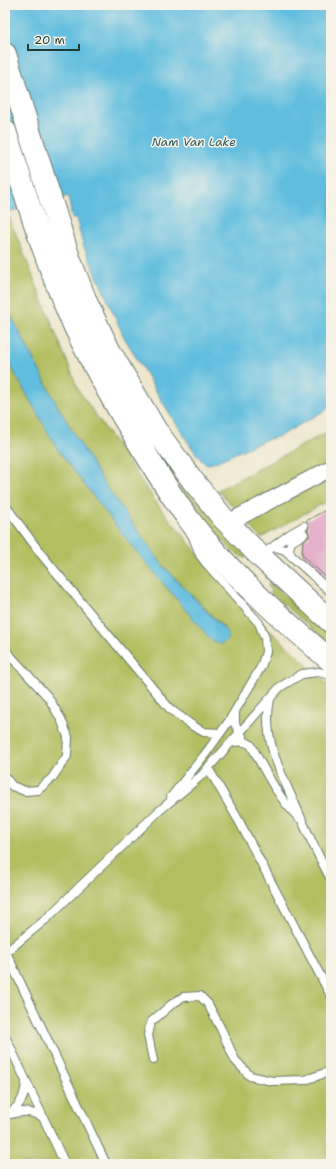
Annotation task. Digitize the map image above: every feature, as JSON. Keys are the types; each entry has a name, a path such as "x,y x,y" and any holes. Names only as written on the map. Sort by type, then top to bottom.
{"main road":[{"path":"5,54 71,264 87,304 109,350 155,429 193,481 228,523 266,553 331,622"},
{"path":"5,131 49,264 69,314 89,356 118,410 175,501 206,542 243,582 331,661"},
{"path":"266,553 257,566 258,580 262,589 283,619"}],"street":[{"path":"228,523 331,468"}],"lane":[{"path":"5,505 41,554 170,708 193,726 204,732 220,733"},
{"path":"159,812 206,753 235,712 261,667 266,652 265,638 259,623 200,555 192,536 187,517"},
{"path":"266,553 290,534 304,530 291,542 291,556"},
{"path":"266,553 275,547 281,548 331,592"},
{"path":"5,650 48,696 61,719 68,737 67,756 52,778 38,790 25,791 12,786 5,777"},
{"path":"106,1164 5,952 45,920 159,812 208,768 280,687 302,674 318,672 331,675"},
{"path":"270,699 267,713 267,723 272,750 309,838 331,879"},
{"path":"235,712 235,724 240,733 251,745 288,808 302,822"},
{"path":"231,743 241,741 247,742 251,745"},
{"path":"208,768 239,820 331,996"},
{"path":"153,1060 148,1035 151,1022 172,1004 183,997 200,996 208,1004 222,1029 235,1060 250,1076 272,1081 305,1080 331,1071"},
{"path":"5,1036 65,1164"},
{"path":"6,1116 16,1109 22,1101 26,1091 26,1080"},
{"path":"6,1116 17,1112 26,1111 33,1112 43,1117"}],"green space":[{"path":"7,212 79,391 158,505 233,596 331,687 331,1164 5,1164 5,309 83,483 162,564 103,482 58,407 5,304 5,213"},
{"path":"48,221 85,321 141,423 190,492 245,553 246,558 231,550 186,497 148,444 133,420 106,372 69,297 43,223"},
{"path":"331,430 331,499 261,538 218,490"},
{"path":"270,583 331,636 331,645 271,593 268,586"}],"water":[{"name":"Nam Van Lake","path":"5,5 331,5 331,407 278,437 265,440 213,463 208,464 203,462 192,448 163,403 124,337 83,245 76,218 72,219 68,196 5,213"},
{"path":"5,304 58,407 103,482 164,567 225,630 228,636 226,641 221,644 211,640 130,544 58,450 5,356"}],"building":[{"path":"331,507 331,582 302,555 303,541 309,537 309,526 306,521"}]}
